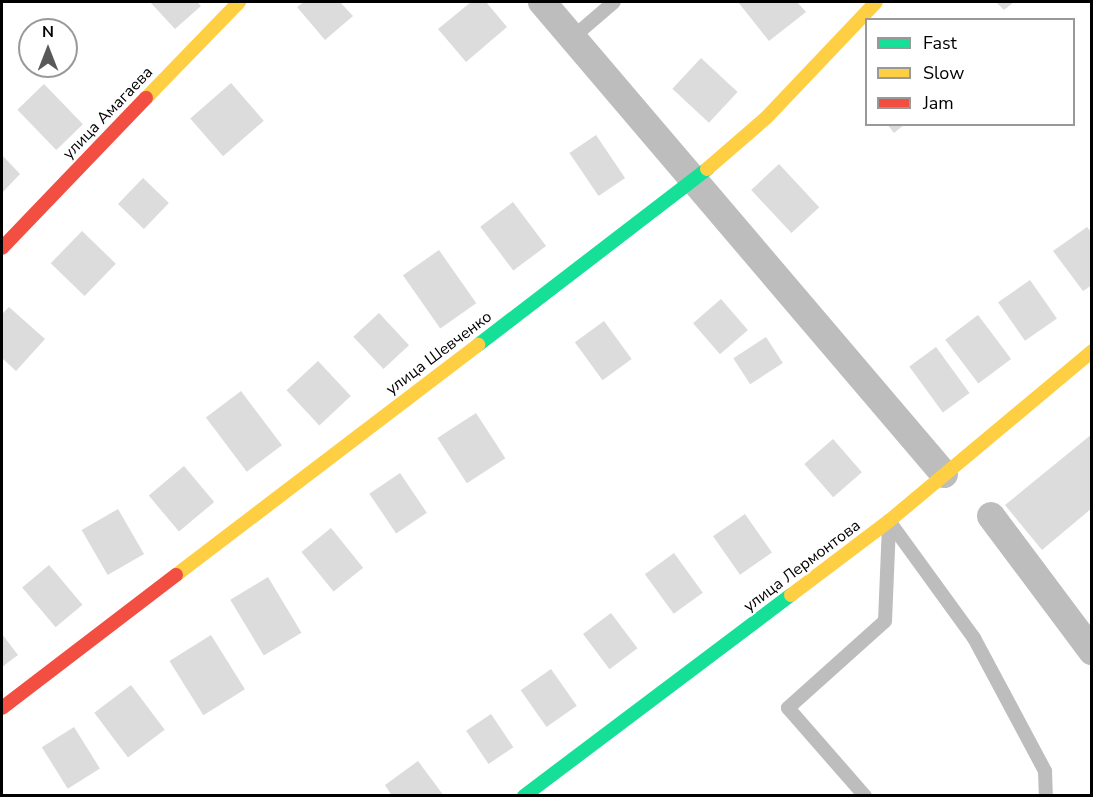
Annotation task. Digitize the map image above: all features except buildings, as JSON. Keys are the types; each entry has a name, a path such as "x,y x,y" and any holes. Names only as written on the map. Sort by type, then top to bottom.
{"street":[{"name":"улица Амагаева","path":"2,248 239,2"},
{"path":"542,2 692,181 944,474"},
{"name":"улица Шевченко","path":"2,708 692,181 767,117 876,2"},
{"name":"улица Лермонтова","path":"524,795 889,521 1092,351"},
{"path":"991,516 1092,651"}],"lane":[{"path":"572,38 614,2"},
{"path":"866,795 788,708 885,621 889,521"},
{"path":"889,521 974,638 1046,771 1046,795"}],"traffic: fast":[{"path":"478,345 707,169"},
{"path":"524,796 791,595"}],"traffic: slow":[{"path":"146,98 239,2"},
{"path":"707,169 767,117 876,2"},
{"path":"176,575 478,345"},
{"path":"791,595 889,521 1092,351"}],"traffic: jam":[{"path":"2,248 146,98"},
{"path":"2,708 176,575"}]}
